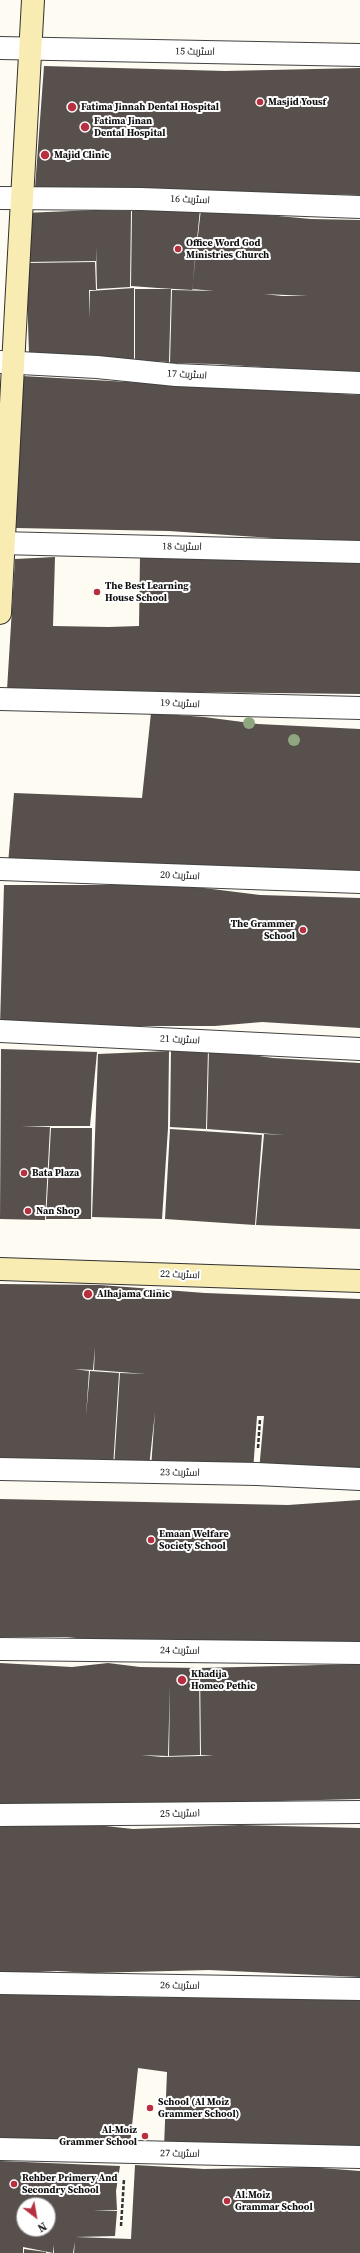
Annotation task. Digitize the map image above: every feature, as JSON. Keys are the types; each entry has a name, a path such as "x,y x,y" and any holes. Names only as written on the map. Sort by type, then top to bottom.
{"street":[{"path":"0,613 10,198 30,49 33,0"},
{"name":"اسٹریٹ 15","path":"0,48 360,55"},
{"name":"اسٹریٹ 16","path":"10,198 141,198 360,206"},
{"name":"اسٹریٹ 17","path":"7,362 176,374 360,383"},
{"name":"اسٹریٹ 18","path":"2,543 360,552"},
{"name":"اسٹریٹ 19","path":"0,699 360,708"},
{"name":"اسٹریٹ 20","path":"0,869 360,882"},
{"name":"اسٹریٹ 21","path":"0,1031 360,1050"},
{"name":"اسٹریٹ 22","path":"0,1269 360,1281"},
{"name":"اسٹریٹ 23","path":"0,1469 257,1474 360,1479"},
{"name":"اسٹریٹ 24","path":"0,1649 360,1653"},
{"name":"اسٹریٹ 25","path":"0,1816 360,1812"},
{"name":"اسٹریٹ 26","path":"0,1983 360,1989"},
{"name":"اسٹریٹ 27","path":"0,2149 125,2153 360,2157"}],"path":[{"path":"121,2226 125,2153"}],"building":[{"path":"44,66 225,71 360,68 360,195 35,188"},
{"path":"200,209 192,290 131,286 132,211"},
{"path":"201,209 311,219 360,220 360,373 214,364 170,363 172,290 214,291 192,289","holes":["264,294 308,296 282,296"]},
{"path":"95,210 131,211 130,287 97,289 96,246 96,261 27,262 24,213"},
{"path":"95,262 96,290 89,290 90,318 90,291 134,288 134,360 29,354 27,263"},
{"path":"135,289 171,289 169,362 135,360"},
{"path":"22,376 360,395 360,544 169,531 16,528"},
{"path":"55,557 53,626 139,626 140,557 360,563 360,694 7,690 15,559"},
{"path":"151,713 204,717 258,724 360,729 360,872 8,864 14,793 142,798"},
{"path":"4,885 180,885 260,895 360,898 360,1028 262,1022 215,1026 0,1026"},
{"path":"1,1049 97,1052 90,1126 21,1126 50,1127 45,1220 0,1219"},
{"path":"171,1049 208,1049 206,1129 170,1127"},
{"path":"209,1049 273,1058 360,1063 360,1229 256,1225 264,1134 285,1135 207,1129"},
{"path":"169,1051 168,1128 162,1219 92,1217 98,1054"},
{"path":"51,1128 92,1128 91,1219 46,1219"},
{"path":"170,1129 262,1135 255,1225 165,1219"},
{"path":"0,1284 100,1285 205,1293 360,1299 360,1473 259,1471 264,1416 257,1416 253,1471 151,1468 155,1412 149,1467 114,1468 120,1373 146,1374 94,1370 95,1347 93,1370 74,1369 89,1371 86,1416 90,1371 119,1373 113,1467 0,1464"},
{"path":"0,1499 288,1505 360,1500 360,1645 96,1640 66,1637 0,1637"},
{"path":"0,1663 72,1667 108,1663 140,1667 199,1668 200,1755 169,1756 170,1685 168,1756 141,1755 162,1757 214,1755 201,1755 200,1668 360,1664 360,1799 0,1808"},
{"path":"0,1819 78,1823 133,1829 240,1825 360,1828 360,1977 209,1970 90,1973 57,1971 0,1974"},
{"path":"0,1991 57,1992 111,1997 360,1998 360,2152 164,2147 167,2072 138,2068 130,2145 0,2139"},
{"path":"0,2161 120,2166 116,2191 117,2210 93,2210 117,2211 115,2236 75,2237 131,2239 135,2165 204,2169 309,2167 360,2171 360,2253 74,2253 75,2242 73,2253 54,2253 54,2245 53,2253 23,2247 23,2253 0,2253"},
{"path":"24,2249 46,2252 46,2253 24,2253"}],"place":[{"name":"Masjid Yousf","path":"260,102"},
{"name":"Fatima Jinnah Dental Hospital","path":"72,107"},
{"name":"Fatima Jinan Dental Hospital","path":"85,127"},
{"name":"Majid Clinic","path":"45,155"},
{"name":"Office Word God Ministries Church","path":"178,249"},
{"name":"The Best Learning House School","path":"97,592"},
{"name":"The Grammer School","path":"303,930"},
{"name":"Bata Plaza","path":"24,1173"},
{"name":"Nan Shop","path":"28,1211"},
{"name":"Alhajama Clinic","path":"88,1294"},
{"name":"Emaan Welfare Society School","path":"151,1540"},
{"name":"Khadija Homeo Pethic","path":"182,1680"},
{"name":"School (Al Moiz Grammer School)","path":"150,2108"},
{"name":"Al-Moiz Grammer School","path":"145,2136"},
{"name":"Rehber Primery And Secondry School","path":"14,2184"},
{"name":"Al.Moiz Grammar School","path":"227,2201"}]}
